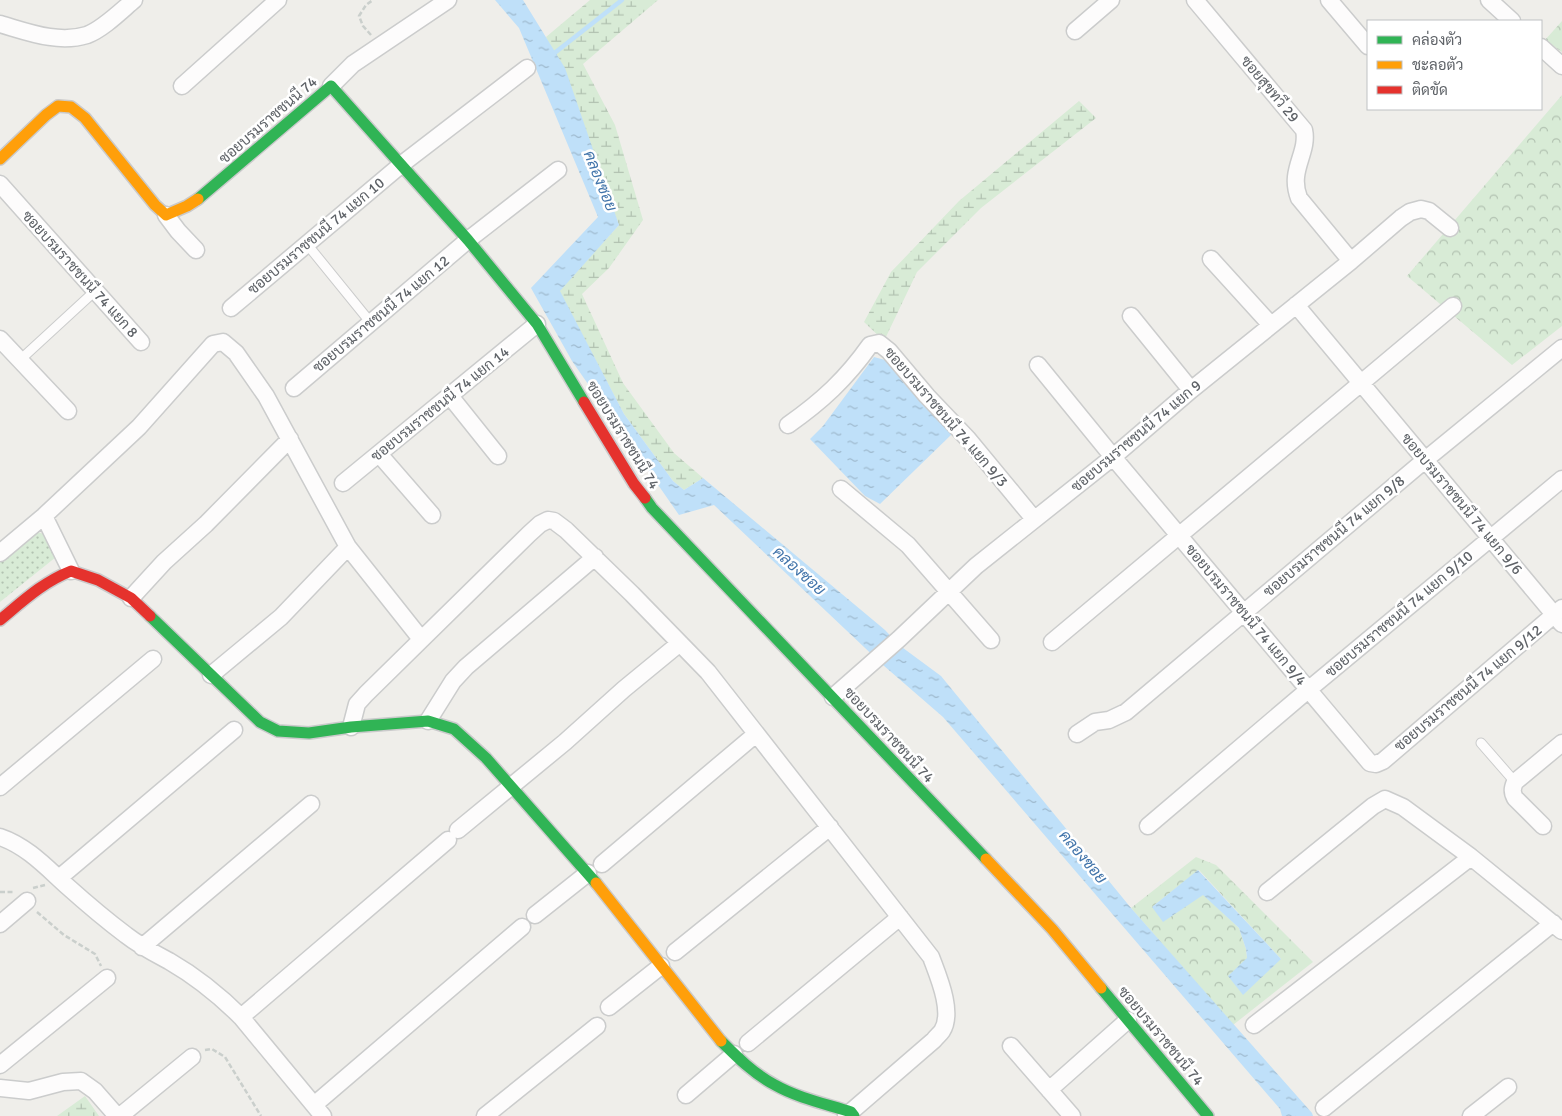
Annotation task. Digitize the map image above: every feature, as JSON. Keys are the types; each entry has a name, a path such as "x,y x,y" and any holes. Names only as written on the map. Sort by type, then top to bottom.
{"street":[{"path":"0,24 41,36 66,39 88,34 109,21 134,0"},
{"path":"182,86 278,0"},
{"path":"331,86 354,64 448,0"},
{"path":"1075,31 1111,0"},
{"name":"ซอยสุขทวี 29","path":"1195,0 1304,130 1306,139 1295,175 1295,188 1299,198 1351,261"},
{"path":"1329,0 1367,45"},
{"path":"1489,0 1511,20"},
{"path":"1542,48 1562,66"},
{"name":"ซอยบรมราชชนนี 74 แยก 10","path":"231,308 402,164 527,68"},
{"name":"ซอยบรมราชชนนี 74","path":"166,215 181,210 200,198 331,86 468,240 537,324 634,484 652,508 1072,950 1208,1116"},
{"path":"0,159 58,106 71,107 85,118 155,205 196,250"},
{"name":"ซอยบรมราชชนนี 74 แยก 12","path":"294,388 468,240 558,170"},
{"name":"ซอยบรมราชชนนี 74 แยก 8","path":"0,184 141,342"},
{"name":"ซอยบรมราชชนนี 74 แยก 9","path":"833,697 899,639 976,566 1113,457 1191,390 1410,212 1421,209 1429,211 1450,228"},
{"path":"1211,259 1270,325"},
{"name":"ซอยบรมราชชนนี 74 แยก 9/6","path":"1296,305 1490,538 1559,616"},
{"path":"1052,642 1454,306"},
{"path":"1131,316 1191,390"},
{"name":"ซอยบรมราชชนนี 74 แยก 14","path":"343,483 537,324"},
{"path":"0,339 68,411"},
{"path":"0,553 44,516 139,427 214,344 223,342 236,353 266,396 348,547 420,639"},
{"name":"ซอยบรมราชชนนี 74 แยก 9/3","path":"788,425 816,405 839,384 870,345 879,343 889,351 927,396 968,439 1034,519"},
{"name":"ซอยบรมราชชนนี 74 แยก 9/8","path":"1077,734 1095,722 1109,720 1126,712 1425,460 1562,348"},
{"name":"ซอยบรมราชชนนี 74 แยก 9/4","path":"1038,365 1370,763 1376,764 1383,761"},
{"path":"450,396 498,456"},
{"path":"132,598 164,562 206,524 290,439"},
{"path":"379,454 432,515"},
{"name":"ซอยบรมราชชนนี 74 แยก 9/10","path":"1148,826 1562,479"},
{"path":"840,489 908,545 991,640"},
{"path":"44,516 70,571"},
{"path":"0,620 38,588 70,571 98,580 132,598 260,722 278,731 309,733 351,727 428,721 454,729 486,758 588,873 718,1037 734,1054 766,1079 784,1090 850,1115 942,1031 946,1018 944,995 930,957 900,917 708,672 566,530 554,521 548,520 540,524 420,639 357,704 351,727"},
{"path":"211,676 281,617 348,547"},
{"path":"428,721 453,681 466,666 594,558"},
{"name":"ซอยบรมราชชนนี 74 แยก 9/12","path":"1383,761 1559,616"},
{"path":"242,1017 680,643"},
{"path":"0,787 153,659"},
{"path":"59,878 234,730"},
{"path":"602,864 756,734"},
{"path":"1543,826 1515,798 1512,792 1515,782 1562,743"},
{"path":"1267,892 1373,806 1385,799 1403,806 1471,857 1557,927 1324,1108"},
{"path":"142,947 310,804"},
{"path":"675,952 830,827"},
{"path":"0,837 7,839 35,856 99,914 142,947 170,962 207,987 242,1017 318,1111 522,927"},
{"path":"1254,1025 1471,857"},
{"path":"535,916 588,873"},
{"path":"0,924 27,901"},
{"path":"748,1043 900,917"},
{"path":"609,1007 661,966"},
{"path":"0,1065 107,978"},
{"path":"1049,1090 1128,1020"},
{"path":"486,1116 597,1026"},
{"path":"1011,1046 1072,1116"},
{"path":"686,1095 734,1054"},
{"path":"0,1088 29,1091 63,1082 80,1081 95,1090 119,1116 192,1057"},
{"path":"1471,1116 1508,1087"}],"lane":[{"path":"306,243 371,323"},
{"path":"20,360 95,291"},
{"path":"1481,743 1515,782"}],"path":[{"path":"373,0 359,16 363,26 380,46"},
{"path":"27,901 64,935 95,954 107,978"},
{"path":"192,1057 200,1052 212,1049 225,1057 260,1116"}],"green space":[{"path":"590,0 658,0 583,64 615,125 643,220 609,268 582,294 623,383 674,453 703,478 684,490 673,481 624,414 559,291 619,225 546,37"},
{"path":"1562,21 1562,52 1545,40"},
{"path":"1562,95 1562,326 1512,365 1407,276"},
{"path":"1079,101 1096,118 981,208 917,272 884,341 864,322 891,272 959,201"},
{"path":"35,531 46,535 56,557 0,602 0,562"},
{"path":"1196,857 1216,865 1313,962 1233,1025 1131,908","holes":["1199,870 1281,959 1247,958 1239,928 1203,894 1152,907"]},
{"path":"85,1096 99,1116 57,1116"}],"water":[{"name":"คลองซอย","path":"495,0 523,0 565,68 619,225 560,291 624,414 673,481 684,490 703,478 885,630 899,645 941,676 1131,908 1313,1116 1282,1116 1280,1109 943,717 883,665 714,505 679,515 572,361 531,288 598,217 519,28"},
{"path":"874,357 885,360 952,434 880,504 865,496 810,439 823,426"},
{"path":"1198,870 1281,959 1243,995 1228,976 1247,958 1239,928 1203,895 1163,922 1152,907"}],"waterway":[{"path":"552,55 622,0"}],"traffic: fast":[{"path":"198,199 331,86 468,240 537,324 584,402"},
{"path":"645,498 652,508 986,859"},
{"path":"150,616 260,722 278,731 309,733 351,727 428,721 454,729 486,758 596,883"},
{"path":"1101,988 1208,1116"},
{"path":"721,1041 767,1081 784,1090 851,1112 854,1116"}],"traffic: slow":[{"path":"0,159 58,106 71,107 85,118 155,205 166,215 198,199"},
{"path":"986,859 1052,929 1101,988"},
{"path":"596,883 721,1041"}],"traffic: jam":[{"path":"584,402 634,484 645,498"},
{"path":"0,620 42,586 71,571 98,580 131,598 150,616"}]}
